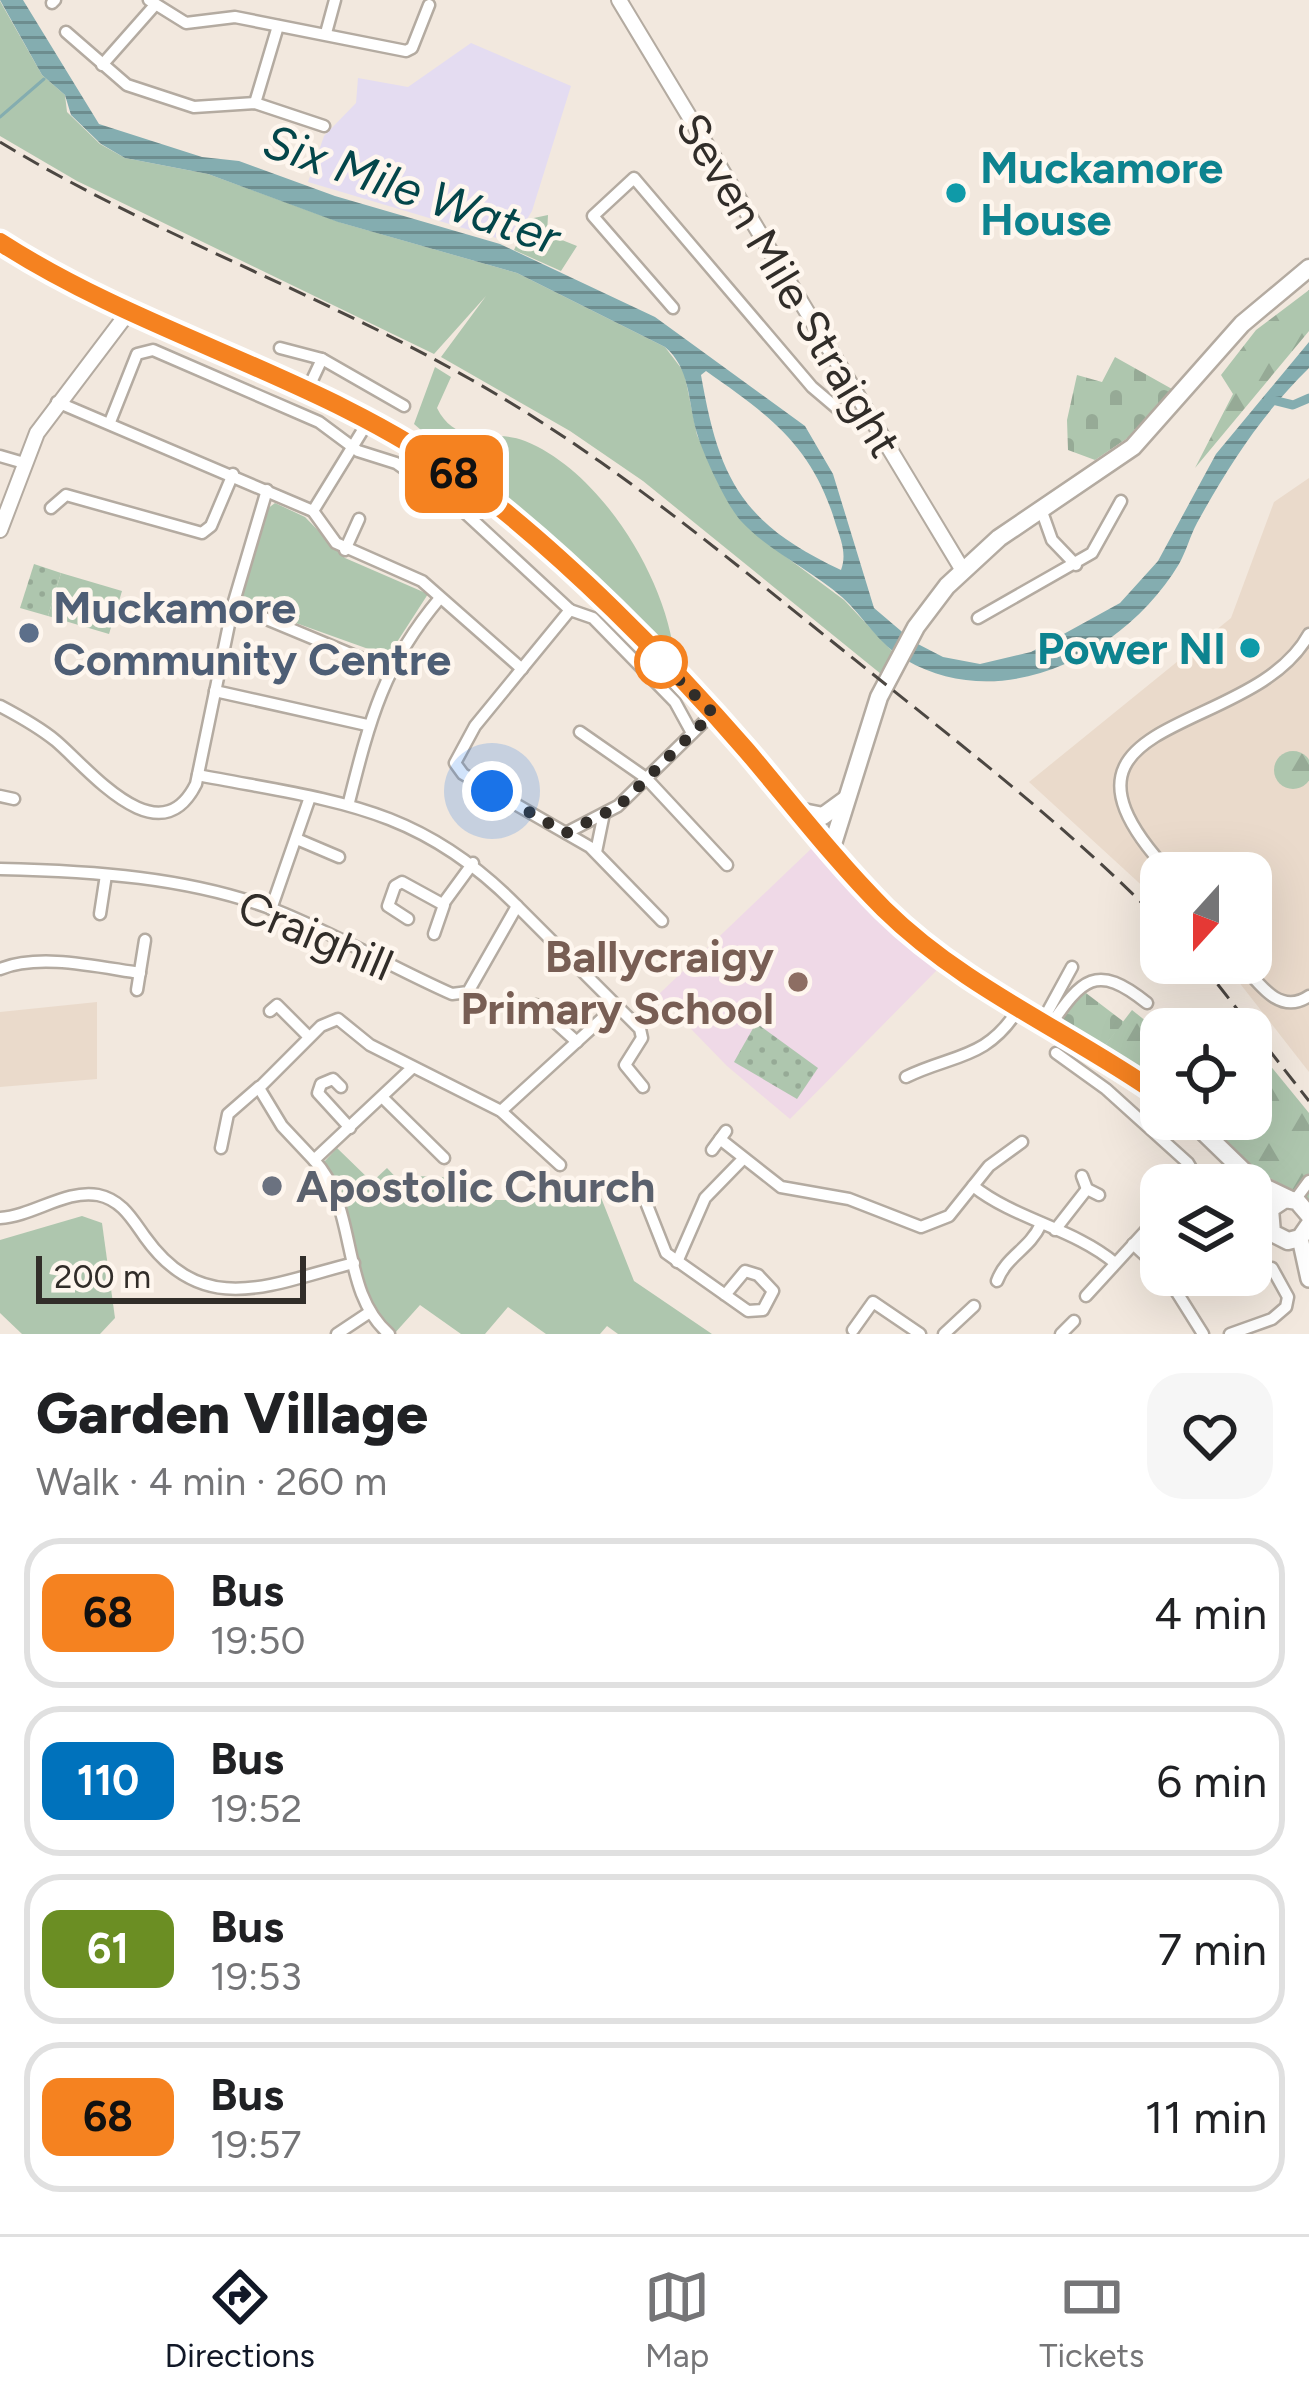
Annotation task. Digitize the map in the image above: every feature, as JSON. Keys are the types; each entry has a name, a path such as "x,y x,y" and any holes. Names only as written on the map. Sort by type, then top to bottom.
{"highway":[{"path":"1140,1083 1019,1008 906,929 831,850 862,740 892,670 916,627 962,569 1133,447 1242,325 1309,268"},
{"path":"798,811 823,816 846,799"},
{"path":"1212,1140 1236,1164"},
{"path":"1272,1189 1303,1202"},
{"path":"1289,1230 1274,1204 1303,1202"}],"main road":[{"name":"Seven Mile Straight","path":"619,0 962,569"},
{"path":"0,242 130,310 307,391 368,411 483,496 563,565 713,713 831,850"},
{"path":"0,530 24,463 56,402 130,310"},
{"path":"1289,1230 1305,1271"}],"street":[{"path":"235,17 237,0"},
{"path":"326,33 335,0"},
{"path":"102,64 152,2 190,24 235,17 408,51 429,5"},
{"path":"255,103 278,26"},
{"path":"66,32 124,84 182,104 255,103 324,126"},
{"path":"673,308 593,214 634,178 812,388 845,415 872,422"},
{"path":"110,422 137,354 148,348 319,422 350,448 387,458 446,498 570,610 593,618 675,702 692,733"},
{"path":"288,354 322,359 404,406"},
{"path":"307,391 322,359"},
{"path":"313,512 350,448 375,389"},
{"path":"56,402 313,512 324,531 345,550 416,578 522,669"},
{"path":"0,456 24,463"},
{"path":"51,508 66,495 202,533 211,526 232,474"},
{"path":"0,706 51,737 132,807 155,812 177,806 194,790 232,605 267,490"},
{"path":"978,618 1092,553 1121,501"},
{"path":"1041,509 1052,540 1076,565"},
{"path":"342,522 357,523 345,550"},
{"path":"349,802 367,725 389,670 440,598"},
{"path":"232,605 389,670"},
{"path":"570,610 475,727 455,763 463,774 596,852 662,921"},
{"path":"1154,852 1123,812 1120,785 1130,757 1152,737 1264,685 1292,660 1309,634"},
{"path":"214,691 367,725"},
{"path":"566,833 603,818 713,713"},
{"path":"580,732 646,778 727,865"},
{"path":"198,775 349,802 408,824 473,863 642,1034 626,1067 643,1087"},
{"path":"271,909 299,840 310,797"},
{"path":"596,852 603,818"},
{"path":"299,840 339,857"},
{"name":"Craighill","path":"434,934 443,917 442,904 473,863"},
{"name":"Craighill","path":"0,869 173,884 271,909 460,996 469,991 517,906"},
{"path":"100,914 106,875"},
{"name":"Craighill","path":"408,920 388,906 399,883 442,904"},
{"path":"137,990 145,940"},
{"path":"0,969 15,963 88,965 140,974"},
{"path":"1046,1024 1072,967"},
{"path":"1046,1024 1089,981 1119,983 1147,1004"},
{"path":"1263,984 1281,1002 1294,1004 1309,996"},
{"path":"501,1111 616,1004"},
{"path":"270,1011 277,1005 309,1037"},
{"path":"536,1005 577,1042"},
{"path":"906,1077 973,1054 1000,1033 1019,1008"},
{"path":"220,1148 231,1109 309,1037 338,1019 412,1067 501,1111 560,1165"},
{"path":"1058,1073 1061,1057 1189,1164"},
{"path":"314,1160 412,1067"},
{"path":"340,1087 333,1078 318,1092 350,1128"},
{"path":"259,1087 282,1126 314,1160 334,1192 370,1312 389,1334"},
{"path":"383,1098 443,1158"},
{"path":"712,1150 723,1135 743,1159 781,1187 826,1195 922,1227 949,1216 973,1186 1024,1140"},
{"path":"676,1262 705,1198 743,1159"},
{"path":"973,1186 999,1206 1115,1264"},
{"path":"1055,1230 1089,1186"},
{"path":"0,1217 33,1213 80,1195 107,1198 127,1212 176,1271 218,1289 250,1289 354,1263"},
{"path":"824,1213 826,1195"},
{"path":"663,1210 648,1209 662,1249 676,1262 725,1295 754,1313 765,1308 773,1291 745,1270 725,1295"},
{"path":"995,1283 1005,1262 1030,1246 1041,1224"},
{"path":"921,1243 922,1227"},
{"path":"1086,1296 1140,1236"},
{"path":"1133,1244 1140,1251"},
{"path":"1230,1334 1272,1319 1286,1307 1288,1297 1272,1268"},
{"path":"1183,1296 1203,1334"},
{"path":"854,1330 873,1302 920,1334"},
{"path":"944,1334 974,1306"},
{"path":"337,1334 370,1312"},
{"path":"1061,1334 1074,1321"}],"shaded area":[{"path":"471,43 571,86 532,211 513,243 308,182 324,136 356,103 358,78 408,87"},
{"path":"1309,478 1309,1072 1272,1025 1272,1008 1259,1008 1240,984 1272,984 1272,852 1140,852 1140,884 1029,782 1231,618 1274,502"},
{"name":"Ballycraigy Primary School","path":"812,848 875,918 937,970 790,1119 727,1066 658,995"},
{"path":"97,1002 97,1079 0,1087 0,1012"}],"green space":[{"path":"0,1 42,75 65,95 67,112 100,144 125,158 208,174 342,223 517,273 665,347 684,372 697,435 721,486 766,542 844,600 892,651 881,674 643,481 570,431 441,357 486,296 434,354 77,181 0,136"},
{"path":"548,215 547,234 577,246 561,271 514,250 529,219"},
{"path":"1309,290 1309,331 1195,468 1233,394 1221,375 1256,330"},
{"path":"1115,357 1172,389 1132,435 1095,460 1068,450 1067,420 1077,375 1102,382"},
{"path":"435,367 451,377 437,408 445,420 465,433 525,441 580,477 604,503 645,564 670,630 675,661 506,500 422,441 429,437 414,424"},
{"path":"275,503 305,517 345,558 428,594 388,656 240,603 267,509"},
{"path":"34,564 61,573 48,616 20,608"},
{"path":"61,573 122,591 109,634 48,616"},
{"path":"1293,751 1306,757 1310,777 1306,783 1293,789 1280,783 1274,770 1280,757"},
{"path":"1082,990 1124,1022 1102,1049 1059,1024"},
{"path":"1132,1010 1140,1016 1140,1072 1102,1049"},
{"path":"756,1023 818,1068 797,1099 734,1062"},
{"path":"1272,1068 1309,1113 1309,1200 1272,1179 1272,1164 1249,1164 1225,1140 1272,1140"},
{"path":"337,1148 372,1182 387,1168 404,1186 415,1176 443,1177 465,1200 521,1200 537,1187 585,1187 600,1195 634,1281 712,1334 618,1334 607,1326 600,1334 546,1334 508,1307 485,1334 461,1334 420,1305 394,1334 369,1297 324,1162"},
{"path":"82,1216 102,1223 115,1318 100,1334 22,1334 0,1313 0,1240"}],"water":[{"path":"0,0 23,0 99,124 202,157 239,161 335,196 500,244 655,317 805,426 833,474 874,608 914,642 943,657 980,664 1031,652 1120,603 1158,561 1216,454 1309,342 1309,368 1247,441 1197,523 1179,564 1127,625 1059,667 1021,678 982,681 943,676 896,653 842,597 740,520 696,430 684,375 665,347 517,273 338,222 208,174 125,158 101,144 71,115 65,95 42,75","holes":["706,371 769,419 802,453 826,498 841,542 841,570 780,535 741,494 717,443 701,375"]}],"waterway":[{"path":"0,117 44,79"},
{"path":"1268,399 1293,405 1309,398"}],"railway":[{"path":"0,142 115,205 412,348 568,440 708,542 966,749 1140,902"},
{"path":"1217,984 1309,1101"}],"bus line":[{"name":"68","path":"0,242 77,285 369,420 467,482 563,565 713,713 860,884 906,929 968,976 1140,1081"}],"place":[{"name":"Muckamore House","path":"956,193"},
{"name":"Muckamore Community Centre","path":"29,633"},
{"name":"Power NI","path":"1250,648"},
{"name":"Ballycraigy Primary School","path":"798,982"},
{"name":"Apostolic Church","path":"272,1186"}],"route":[{"path":"492,791 566,833 610,813 713,713 658,659 661,662"}],"water label":[{"name":"Six Mile Water","path":"412,189"}]}
